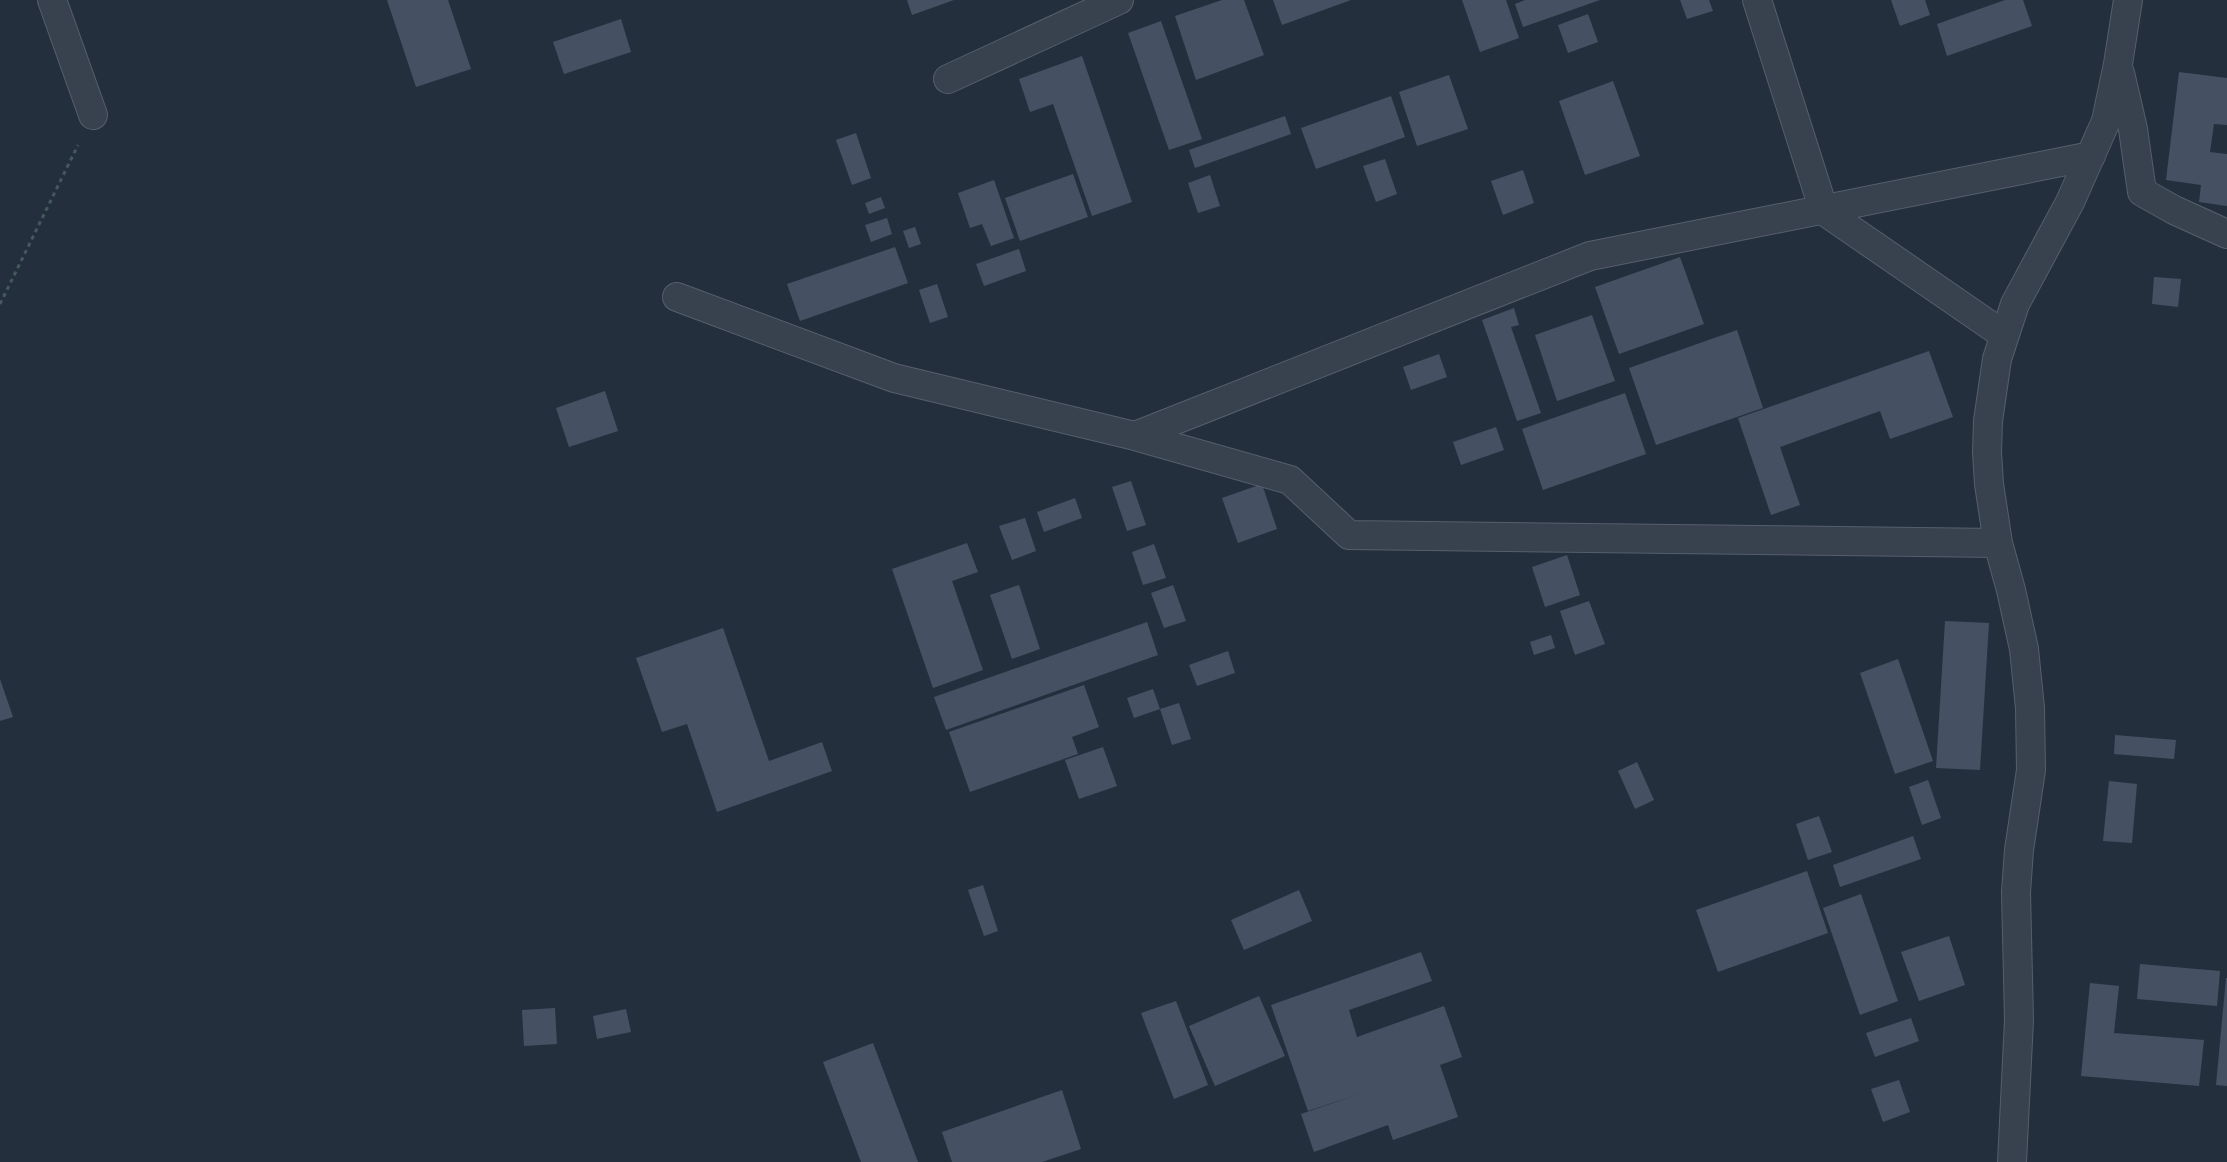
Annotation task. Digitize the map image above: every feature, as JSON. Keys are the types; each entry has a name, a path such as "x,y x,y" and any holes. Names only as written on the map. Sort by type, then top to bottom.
{"street":[{"path":"52,0 93,115"},
{"path":"948,79 1120,0"},
{"path":"1758,0 1824,211 2004,335"},
{"path":"2012,1162 2019,1020 2018,850 2032,770 2030,708 2024,650 2011,590 1998,543 1989,484 1987,452 1993,386 1997,359 2016,304 2048,246 2092,156 2106,121 2118,64 2128,0"},
{"path":"2118,64 2133,129 2142,192 2182,214 2227,234"},
{"path":"1135,436 1590,256 1824,211 2092,156"},
{"path":"677,296 894,378 1135,436 1290,480 1349,535 1998,543"}],"path":[{"path":"0,304 93,115"}],"building":[{"path":"387,0 448,0 471,69 416,87"},
{"path":"907,0 954,0 912,15"},
{"path":"1222,0 1244,0 1264,55 1196,80 1175,16"},
{"path":"1273,0 1351,0 1282,25"},
{"path":"1462,0 1506,0 1519,38 1480,52"},
{"path":"1525,0 1600,0 1523,27 1515,4"},
{"path":"1680,0 1709,0 1713,11 1687,19"},
{"path":"1891,0 1925,0 1930,15 1900,26"},
{"path":"2005,0 2023,0 2032,26 1947,56 1937,24"},
{"path":"1588,14 1598,42 1568,53 1558,25"},
{"path":"621,19 631,52 564,74 553,42"},
{"path":"1161,21 1202,139 1169,150 1128,33"},
{"path":"1082,56 1132,202 1092,216 1053,104 1030,112 1019,79"},
{"path":"2179,72 2227,78 2227,125 2214,124 2210,152 2227,154 2227,206 2199,202 2201,185 2166,180"},
{"path":"1449,75 1468,129 1417,146 1399,92"},
{"path":"1613,81 1640,156 1585,175 1559,101"},
{"path":"1391,96 1405,137 1316,169 1301,128"},
{"path":"1285,116 1291,134 1195,168 1189,150"},
{"path":"856,133 871,178 852,185 836,140"},
{"path":"1385,159 1397,194 1376,202 1363,166"},
{"path":"1523,170 1534,203 1503,215 1491,181"},
{"path":"1073,174 1088,217 1020,241 1005,198"},
{"path":"1210,175 1220,206 1198,213 1188,183"},
{"path":"994,180 1014,238 991,246 982,224 970,228 958,193"},
{"path":"881,197 885,208 869,214 865,203"},
{"path":"887,218 892,234 871,242 865,225"},
{"path":"915,227 921,244 909,248 903,231"},
{"path":"895,247 908,283 800,321 787,284"},
{"path":"1019,249 1026,271 984,286 976,264"},
{"path":"1680,257 1704,324 1619,354 1595,287"},
{"path":"2154,277 2181,279 2178,307 2152,304"},
{"path":"937,284 948,317 930,323 919,290"},
{"path":"1514,308 1519,325 1511,327 1541,413 1517,421 1482,320"},
{"path":"1592,315 1615,381 1557,401 1535,335"},
{"path":"1737,330 1763,408 1656,445 1629,368"},
{"path":"1929,351 1953,417 1890,439 1880,411 1780,447 1800,505 1771,515 1738,418"},
{"path":"1439,354 1447,377 1411,390 1403,367"},
{"path":"605,391 618,431 569,447 556,408"},
{"path":"1625,393 1646,454 1543,490 1522,429"},
{"path":"1496,427 1504,450 1461,465 1453,442"},
{"path":"1131,481 1146,525 1127,531 1112,487"},
{"path":"1262,484 1277,529 1238,543 1222,498"},
{"path":"1075,498 1082,518 1044,532 1037,512"},
{"path":"1025,518 1036,551 1012,560 999,526"},
{"path":"967,543 978,572 952,581 983,670 933,688 892,569"},
{"path":"1154,544 1166,578 1143,585 1132,552"},
{"path":"1567,555 1580,595 1545,607 1532,567"},
{"path":"1019,585 1040,649 1012,659 990,595"},
{"path":"1173,585 1186,621 1164,628 1151,593"},
{"path":"1589,601 1605,644 1575,655 1560,611"},
{"path":"1945,621 1989,623 1980,770 1936,768"},
{"path":"1147,622 1158,655 946,730 934,697"},
{"path":"723,628 769,761 822,742 832,771 717,812 687,724 662,732 636,658"},
{"path":"1551,635 1555,648 1534,655 1530,642"},
{"path":"1228,651 1235,673 1197,686 1189,665"},
{"path":"1898,659 1933,761 1895,774 1860,673"},
{"path":"0,679 13,717 0,721"},
{"path":"1084,685 1099,727 1072,737 1078,754 970,792 949,732"},
{"path":"1153,689 1160,709 1134,718 1127,698"},
{"path":"1179,703 1191,739 1172,745 1160,709"},
{"path":"2115,735 2176,740 2174,759 2114,754"},
{"path":"1103,747 1117,786 1079,799 1065,760"},
{"path":"1637,762 1654,800 1635,809 1618,771"},
{"path":"1928,780 1941,818 1922,825 1909,787"},
{"path":"2109,781 2137,784 2132,843 2103,841"},
{"path":"1819,816 1832,852 1808,860 1796,824"},
{"path":"1913,836 1921,859 1840,887 1833,865"},
{"path":"1807,871 1828,933 1718,972 1696,910"},
{"path":"983,885 998,931 984,936 968,890"},
{"path":"1299,890 1312,921 1244,950 1231,920"},
{"path":"1861,894 1898,1001 1860,1015 1823,908"},
{"path":"1949,936 1965,985 1919,1001 1901,952"},
{"path":"1421,952 1432,981 1349,1010 1357,1037 1444,1006 1462,1057 1440,1065 1458,1117 1393,1140 1388,1125 1314,1152 1301,1114 1362,1093 1308,1111 1271,1005"},
{"path":"2140,964 2220,971 2217,1006 2137,999"},
{"path":"2227,978 2227,1086 2216,1085"},
{"path":"2090,983 2119,986 2114,1033 2204,1040 2199,1086 2081,1076"},
{"path":"1259,996 1285,1056 1215,1086 1189,1026"},
{"path":"1176,1001 1208,1085 1174,1099 1141,1013"},
{"path":"555,1008 557,1044 524,1046 522,1010"},
{"path":"626,1009 631,1032 597,1039 593,1016"},
{"path":"1911,1018 1919,1041 1875,1057 1866,1033"},
{"path":"873,1043 918,1162 861,1162 823,1062"},
{"path":"1899,1080 1910,1112 1883,1122 1871,1089"},
{"path":"1062,1090 1081,1149 1042,1162 952,1162 942,1132"}]}
